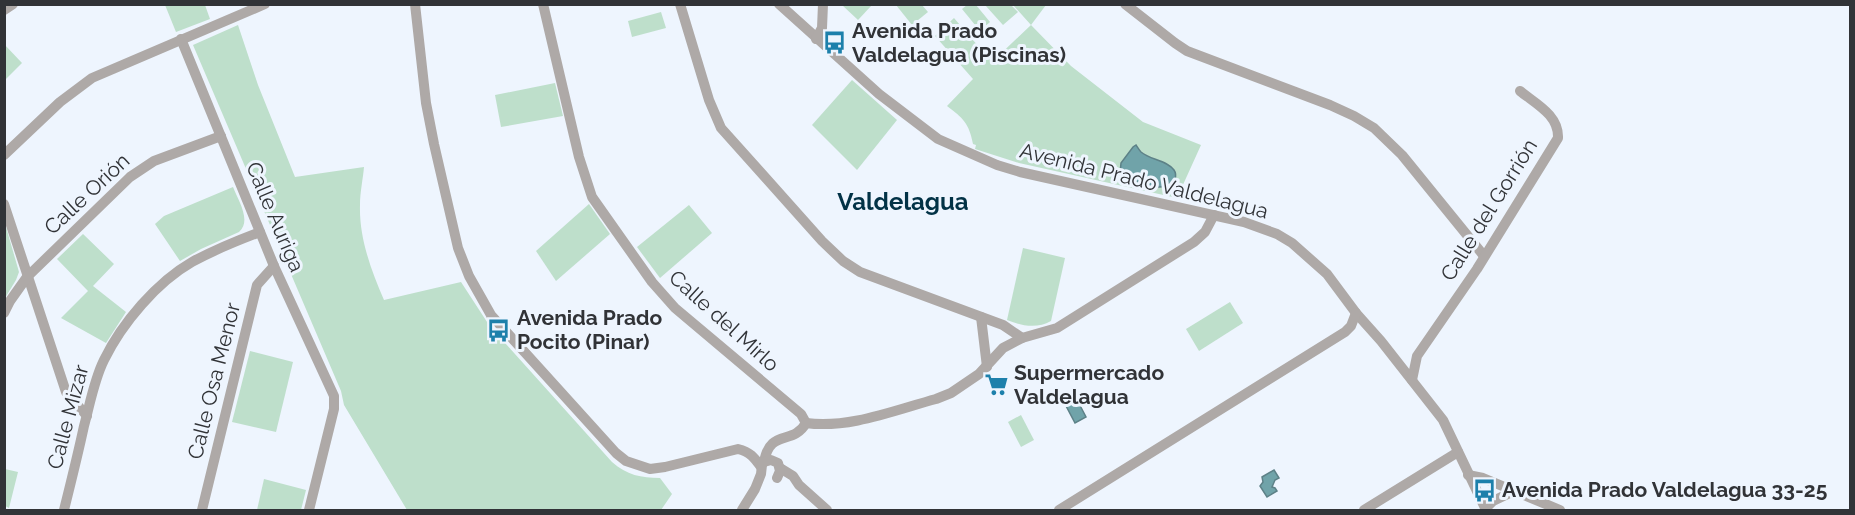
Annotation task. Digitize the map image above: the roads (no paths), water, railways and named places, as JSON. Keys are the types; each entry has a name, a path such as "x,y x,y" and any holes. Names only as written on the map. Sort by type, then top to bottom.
{"street":[{"path":"4,10 13,4"},
{"path":"4,155 60,102 92,78 265,4"},
{"path":"415,4 426,104 458,248 469,276 491,315 616,453 626,461 650,469 738,449 746,451 770,470 793,476 799,485 827,510"},
{"name":"Calle del Mirlo","path":"543,4 579,157 592,197 641,268 675,308 801,414 806,423"},
{"path":"680,4 709,100 721,128 822,241 843,261 860,272 1003,325 1022,338"},
{"name":"Avenida Prado Valdelagua","path":"778,4 911,120 957,149 1020,172 1257,226 1292,243 1327,274 1443,420 1454,439 1468,476 1485,510"},
{"path":"1125,4 1187,51 1330,105 1374,128 1402,154 1484,256"},
{"path":"805,28 823,6"},
{"path":"816,39 822,28 823,6"},
{"name":"Calle Auriga","path":"181,39 274,266 334,396 334,409 309,510"},
{"name":"Calle del Gorrión","path":"1412,380 1417,356 1477,269 1558,138 1558,129 1553,117 1520,91"},
{"name":"Calle Orión","path":"4,313 27,277 130,177 154,160 221,136"},
{"path":"4,204 66,392 87,416"},
{"path":"770,470 766,451 771,443 800,432 806,423 842,424 951,393 987,368 1003,348 1022,338 1057,328 1180,252 1205,232 1214,215"},
{"name":"Calle Mizar","path":"64,510 103,362 135,312 159,288 190,263 260,232"},
{"name":"Calle Osa Menor","path":"202,510 257,285 274,266"},
{"path":"1059,510 1345,332 1351,326 1356,313"},
{"path":"981,318 987,368"},
{"path":"1345,332 1360,331 1376,335"},
{"path":"1393,356 1417,356"},
{"path":"1364,510 1458,452"},
{"path":"742,510 770,470"},
{"path":"1468,476 1483,478 1560,510"},
{"path":"1485,510 1493,501 1514,491"}],"water":[{"path":"1136,145 1145,155 1167,164 1174,170 1175,178 1171,184 1165,187 1149,186 1132,181 1120,174 1121,163"},
{"path":"1075,396 1086,417 1075,423 1064,402"},
{"path":"1274,470 1279,478 1275,480 1272,487 1277,491 1267,497 1260,486 1263,482 1262,477"}],"place":[{"name":"Avenida Prado Valdelagua (Piscinas)","path":"834,43"},
{"name":"Avenida Prado Pocito (Pinar)","path":"499,330"},
{"name":"Supermercado Valdelagua","path":"996,385"},
{"name":"Avenida Prado Valdelagua 33-25","path":"1484,490"}],"district":[{"name":"Valdelagua","path":"903,202"}]}
